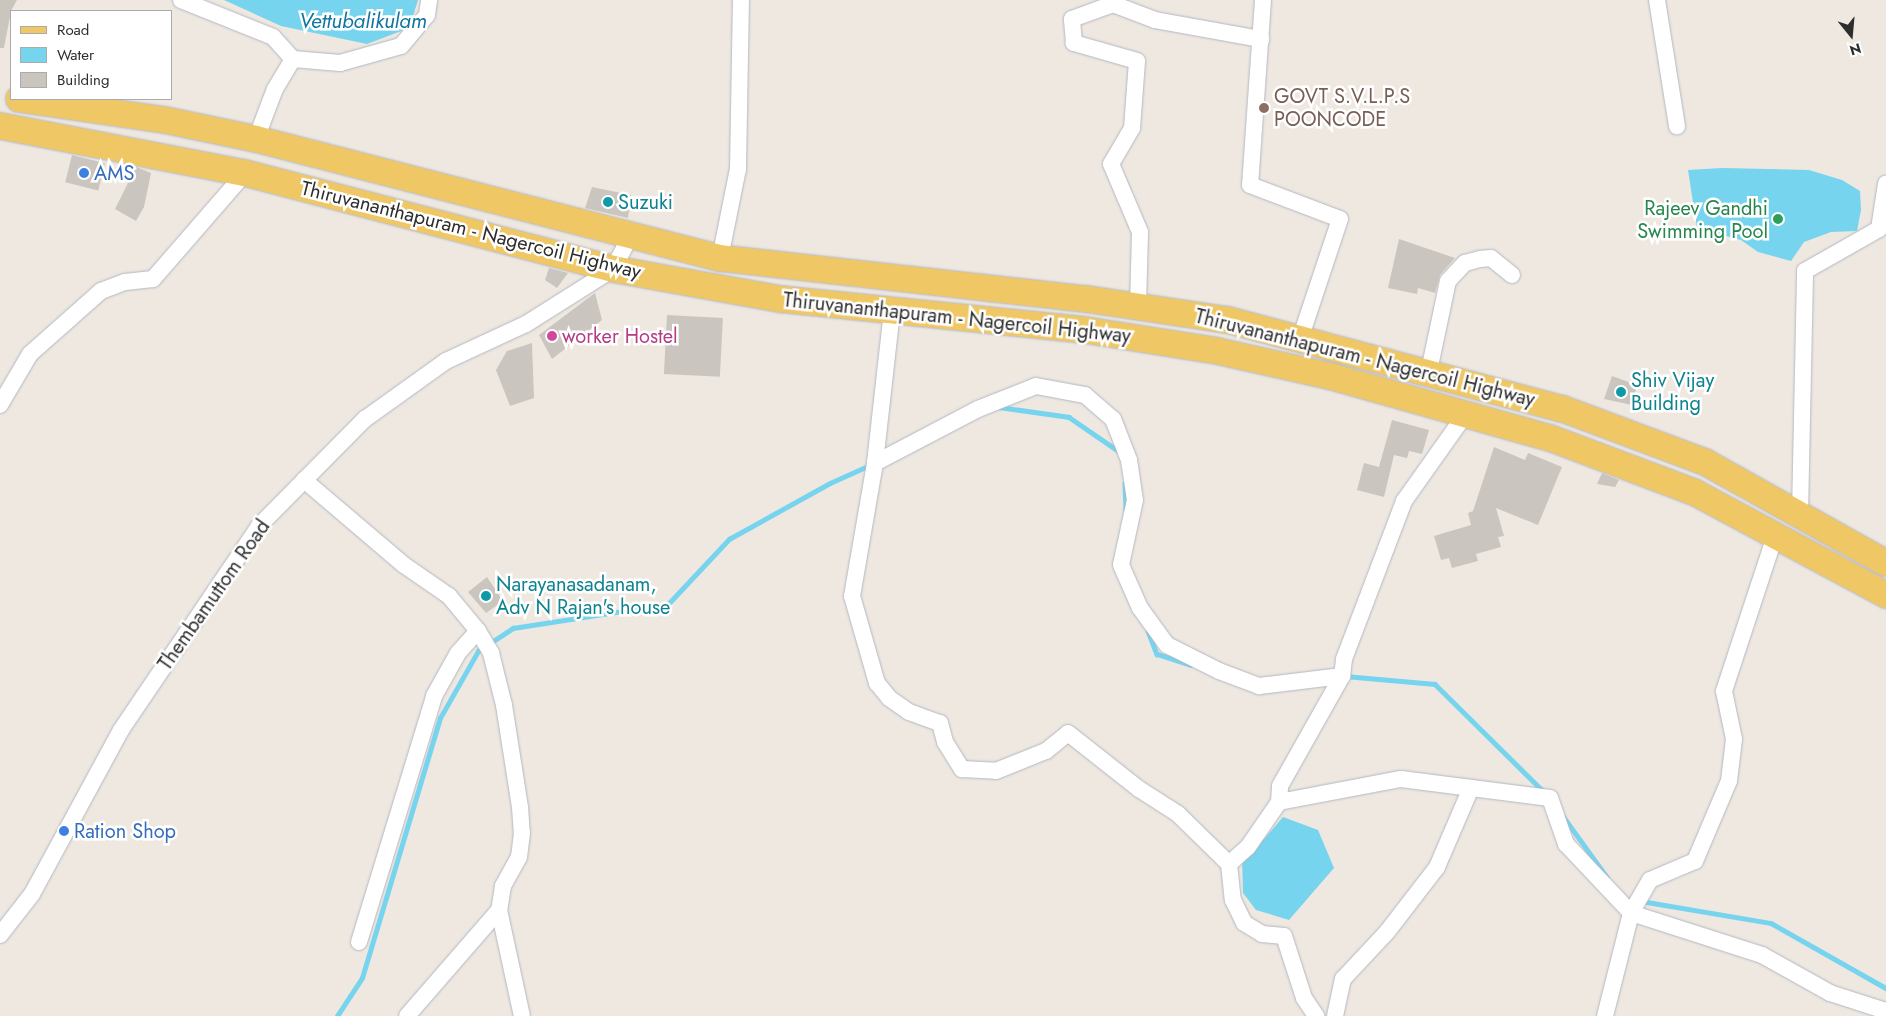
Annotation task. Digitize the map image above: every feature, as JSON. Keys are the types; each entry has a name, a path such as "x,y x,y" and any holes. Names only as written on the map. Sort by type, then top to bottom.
{"main road":[{"name":"Thiruvananthapuram - Nagercoil Highway","path":"26,100 165,120 256,139 630,237 720,258 1138,306 1228,320 1429,371 1562,409 1705,462 1886,563"},
{"name":"Thiruvananthapuram - Nagercoil Highway","path":"0,126 245,172 613,269 780,299 1085,330 1217,351 1333,376 1550,438 1694,492 1776,533 1886,595"}],"street":[{"path":"181,0 273,37 293,59 340,63 402,46 427,15 429,0"},
{"path":"720,258 738,169 741,0"},
{"path":"1263,0 1250,185 1340,219 1300,339"},
{"path":"1657,0 1677,126"},
{"path":"1138,306 1140,232 1111,164 1132,128 1137,61 1074,43 1072,19 1113,4 1155,20 1261,39"},
{"path":"256,139 275,90 293,59"},
{"path":"0,405 30,354 100,291 125,282 153,279 245,172"},
{"path":"1800,514 1805,271 1879,229 1886,184"},
{"path":"613,269 630,237"},
{"path":"1429,371 1448,280 1465,263 1491,258 1512,275"},
{"name":"Thembamuttom Road","path":"0,935 32,894 121,730 259,526 365,419 446,361 526,324 613,269"},
{"path":"892,311 875,464 852,596 878,683 888,698 908,712 940,723 945,742 962,769 996,771 1046,751 1068,733 1139,789 1178,814 1229,864 1233,900 1244,923 1262,934 1284,936 1304,998 1316,1016"},
{"path":"875,464 978,409 1036,386 1085,395 1113,419 1129,460 1135,500 1121,565 1140,608 1167,645 1219,672 1258,686 1342,676"},
{"path":"1229,864 1248,847 1279,802 1280,786 1342,676 1344,659 1404,501 1465,415"},
{"path":"304,480 404,565 449,596 478,631 491,653 504,706 522,833 519,857 503,886 499,910 522,1016"},
{"path":"1605,1016 1633,912 1650,880 1695,861 1729,781 1734,739 1724,691 1776,533"},
{"path":"359,942 434,696 458,653 478,631"},
{"path":"1279,802 1401,779 1550,798 1566,844 1633,912 1762,955 1830,993 1886,1012"},
{"path":"1335,1016 1343,979 1387,932 1438,867 1471,788"},
{"path":"407,1016 499,910"}],"water":[{"name":"Vettubalikulam","path":"224,0 418,0 411,23 404,30 367,44 281,26"},
{"name":"Rajeev Gandhi Swimming Pool","path":"1722,168 1809,170 1842,180 1860,191 1861,210 1857,231 1831,232 1804,242 1791,261 1758,252 1741,240 1697,228 1688,170"},
{"path":"1283,817 1318,830 1334,868 1289,920 1256,910 1243,893 1242,857 1265,838"}],"building":[{"path":"0,0 17,0 10,10 4,48 0,48"},
{"name":"AMS","path":"72,155 105,163 98,190 65,182"},
{"path":"136,167 151,173 144,207 136,221 115,209"},
{"name":"Suzuki","path":"592,187 631,195 628,218 585,208"},
{"path":"1399,239 1455,258 1440,275 1435,293 1418,288 1417,294 1388,288"},
{"path":"549,268 568,273 557,288 545,280"},
{"path":"595,293 602,320 552,359 539,335"},
{"path":"667,315 723,318 720,377 664,374"},
{"path":"532,343 534,398 510,406 496,370 507,351"},
{"name":"Shiv Vijay Building","path":"1612,376 1637,385 1632,405 1604,399"},
{"path":"1392,420 1429,430 1422,454 1409,451 1407,458 1394,455 1384,497 1357,490 1364,463 1379,467"},
{"path":"1494,447 1525,460 1528,453 1562,467 1538,525 1496,508 1504,536 1498,537 1501,547 1476,554 1478,561 1452,568 1449,558 1441,560 1434,536 1471,525 1468,513 1473,511"},
{"path":"1602,473 1619,480 1615,487 1597,484"},
{"name":"Narayanasadanam, Adv N Rajan's house","path":"487,577 503,601 486,613 468,592"}],"waterway":[{"path":"999,407 1069,417 1120,452"},
{"path":"337,1016 362,978 440,718 478,651 513,628 668,604 729,539 830,483 870,465"},
{"path":"1125,483 1126,510"},
{"path":"1148,631 1157,654 1190,665"},
{"path":"1345,676 1435,684 1545,793"},
{"path":"1563,816 1607,877"},
{"path":"1641,901 1771,923 1886,988"}],"place":[{"name":"GOVT S.V.L.P.S POONCODE","path":"1264,108"},
{"name":"AMS","path":"84,173"},
{"name":"Suzuki","path":"608,202"},
{"name":"Rajeev Gandhi Swimming Pool","path":"1778,219"},
{"name":"worker Hostel","path":"552,336"},
{"name":"Shiv Vijay Building","path":"1621,392"},
{"name":"Narayanasadanam, Adv N Rajan's house","path":"486,596"},
{"name":"Ration Shop","path":"64,831"}]}
